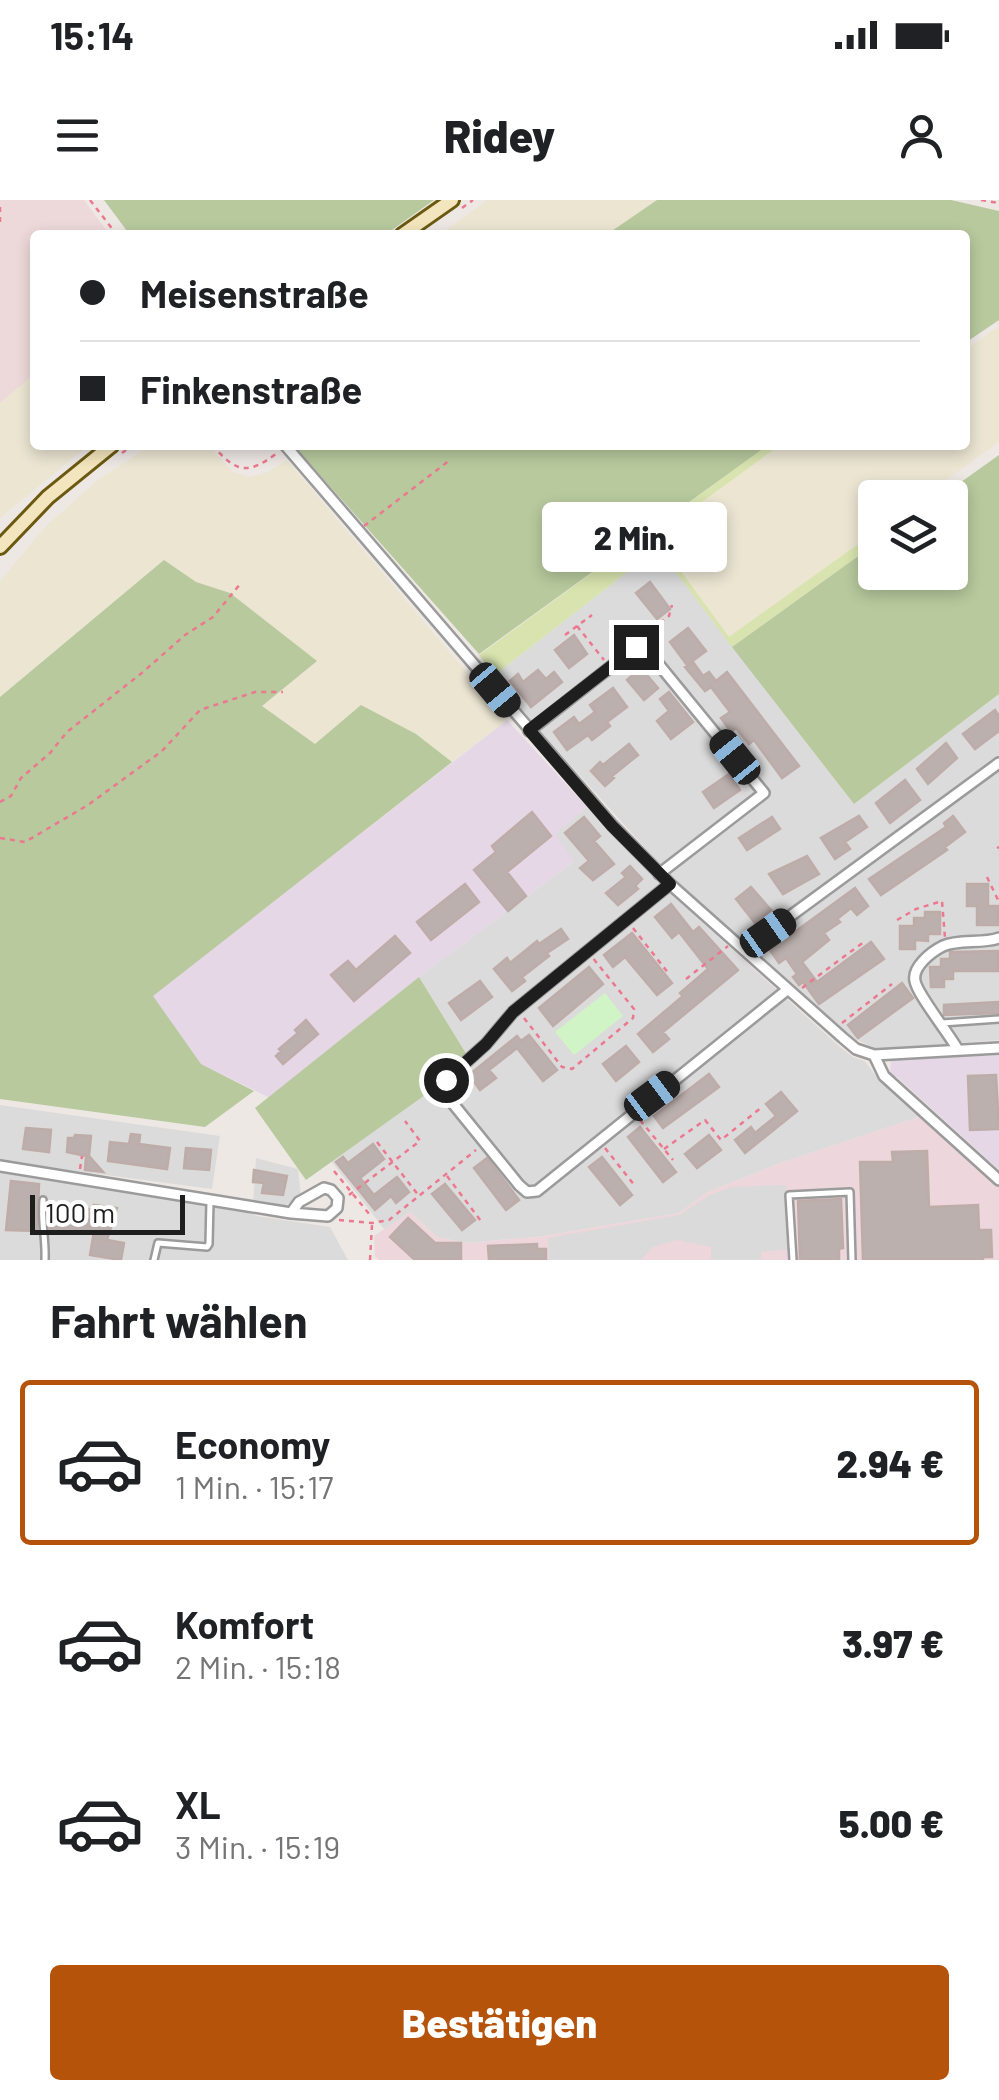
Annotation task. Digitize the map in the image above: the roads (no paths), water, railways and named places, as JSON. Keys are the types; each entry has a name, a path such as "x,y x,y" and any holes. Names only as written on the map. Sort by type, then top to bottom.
{"main road":[{"path":"409,230 452,200"},
{"path":"0,547 48,497 116,450"}],"street":[{"path":"284,450 359,530 612,826 658,874 833,1030 856,1048 874,1055 999,1048"},
{"path":"529,730 640,647 647,650 764,793 658,874"},
{"path":"744,950 999,764"},
{"path":"670,884 516,1009 446,1080 446,1096 526,1192 537,1190 632,1111 790,993"},
{"path":"958,1050 914,980 920,963 946,944 985,943 999,938"},
{"path":"874,1055 884,1076 999,1180"},
{"path":"0,1166 291,1214 328,1216 337,1208 338,1198 332,1190 315,1191 291,1214"}],"lane":[{"path":"942,1023 999,1020"},
{"path":"793,1260 790,1195 850,1192 852,1260"},
{"path":"154,1260 158,1243 207,1247 210,1244 210,1198"},
{"path":"43,1200 45,1260"}]}
